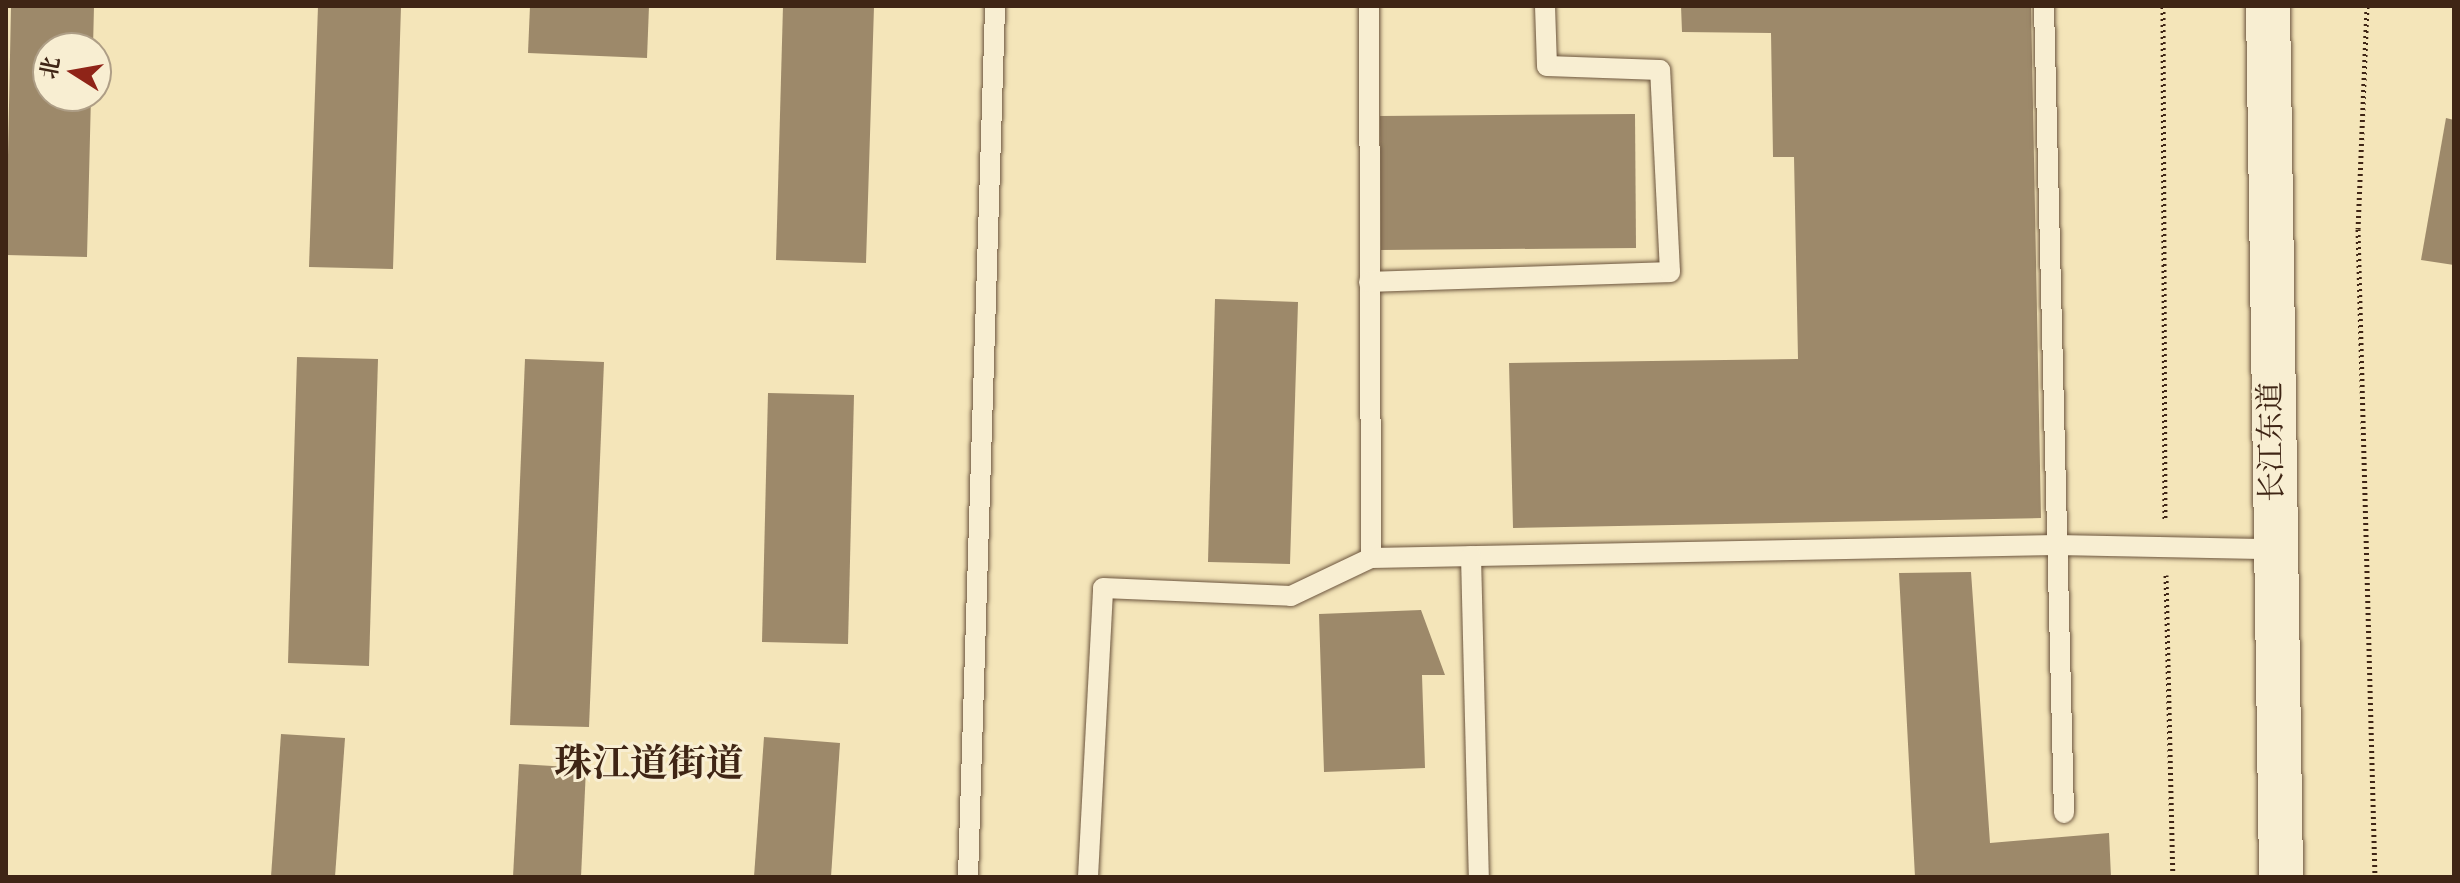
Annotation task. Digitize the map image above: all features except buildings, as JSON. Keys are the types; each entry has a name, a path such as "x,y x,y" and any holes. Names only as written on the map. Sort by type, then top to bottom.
{"main road":[{"name":"长江东道","path":"2268,6 2281,877"}],"lane":[{"path":"968,877 995,6"},
{"path":"1369,6 1371,558"},
{"path":"1369,282 1670,272 1660,70 1547,66 1545,6"},
{"path":"2044,6 2064,813"},
{"path":"1088,877 1103,588 1291,596 1371,558 2056,545 2274,549"},
{"path":"1471,556 1479,877"}],"path":[{"path":"2163,6 2165,547 2173,877"},
{"path":"2367,6 2358,229 2375,877"}],"district":[{"name":"珠江道街道","path":"649,765"}]}
